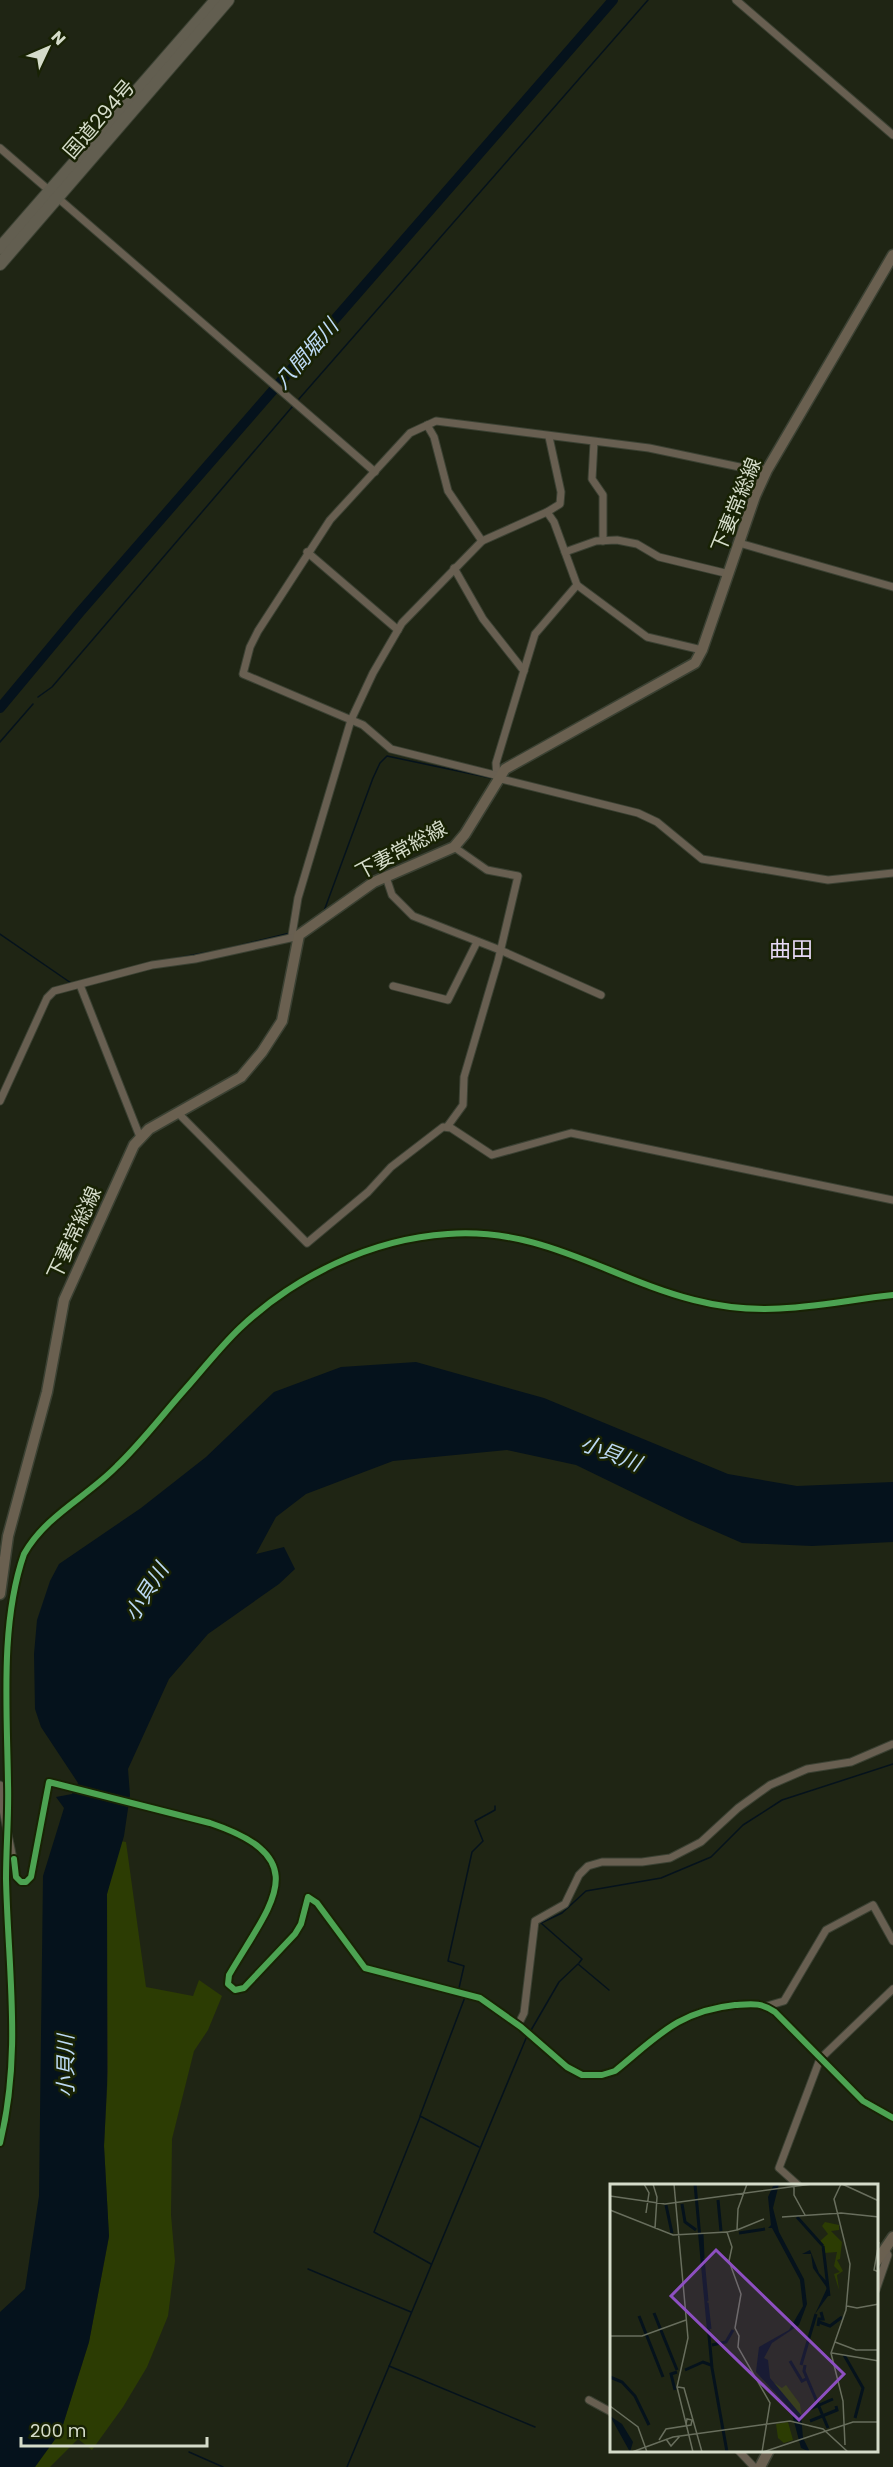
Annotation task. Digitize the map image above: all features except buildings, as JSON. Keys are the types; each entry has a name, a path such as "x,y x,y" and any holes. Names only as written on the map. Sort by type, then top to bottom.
{"highway":[{"name":"国道294号","path":"0,264 54,194 216,0"},
{"name":"国道294号","path":"0,248 54,194 228,0"}],"main road":[{"name":"下妻常総線","path":"0,1594 3,1554 46,1392 64,1300 130,1152 140,1137 241,1077 276,1033 287,1005 295,937 374,882 454,847 465,834 496,776 505,769 695,663 702,650 767,470 893,255"},
{"path":"878,2259 893,2237"},
{"path":"760,2467 768,2452"}],"street":[{"path":"736,0 893,135"},
{"path":"0,148 375,472"},
{"path":"767,470 749,469 649,448 436,421 410,433 330,520 307,552 258,631 250,647 243,674 363,725 391,749 638,813 657,822 702,859 828,879 864,878 893,873"},
{"path":"426,425 434,438 448,491 482,541"},
{"path":"0,1101 47,998 61,988 152,965 195,959 295,937 298,898 351,720 398,630 454,568 482,541 560,504 561,492 549,437"},
{"path":"594,442 592,479 603,495 603,541"},
{"path":"547,512 577,585 647,638 702,650"},
{"path":"565,552 603,541 637,544 659,557 729,574"},
{"path":"739,543 893,587"},
{"path":"307,552 398,630"},
{"path":"454,568 483,619 524,671"},
{"path":"496,776 496,763 536,634 577,585"},
{"path":"178,1113 307,1243 368,1192 391,1167 436,1132 447,1127 463,1104 464,1077 500,950 518,876 487,870 454,847"},
{"path":"386,877 392,895 413,916 500,950 601,995"},
{"path":"393,986 448,1000 477,942"},
{"path":"80,985 140,1137"},
{"path":"447,1127 492,1155 571,1133 893,1200"},
{"path":"518,2025 524,2013 535,1921 565,1904 579,1875 588,1866 602,1862 642,1862 670,1858 701,1842 738,1808 770,1785 807,1769 851,1762 893,1744"},
{"path":"0,1785 3,1819 13,1849 16,1877 21,1882 26,1882 31,1877 46,1785 49,1782 233,1831 258,1845 274,1865 277,1886 230,1975 228,1984 232,1988 243,1988 295,1934 301,1924 308,1897 317,1903 365,1968 480,1998 518,2025 567,2067 582,2075 602,2075 615,2071 679,2019 714,2007 758,2003 767,2006 863,2102 893,2118"},
{"path":"767,2006 784,2001 826,1930 838,1922 873,1905 893,1941"},
{"path":"797,2184 779,2168 820,2059 893,1989"},
{"path":"878,2284 888,2255 885,2249"},
{"path":"589,2400 610,2411"},
{"path":"744,2452 754,2467"}],"green space":[{"path":"120,1841 126,1842 146,1987 193,1996 199,1980 222,1996 208,2030 194,2051 172,2139 171,2215 175,2261 168,2316 147,2367 123,2407 92,2450 78,2439 50,2467 35,2467 61,2431 89,2342 109,2237 104,2146 108,2072 107,1894"}],"water":[{"name":"小貝川","path":"416,1362 544,1398 728,1474 797,1486 893,1482 893,1542 812,1546 742,1543 576,1465 507,1450 393,1461 306,1494 276,1517 256,1554 284,1547 295,1569 279,1584 208,1634 169,1679 128,1769 130,1795 124,1836 107,1894 107,2084 104,2146 109,2236 89,2342 61,2431 35,2467 0,2467 0,2312 25,2289 39,2196 43,1876 64,1808 56,1797 72,1794 78,1783 41,1727 35,1709 34,1654 37,1620 50,1581 59,1564 141,1508 206,1457 274,1392 341,1367"}],"waterway":[{"name":"八間堀川","path":"0,708 80,612 613,0"},
{"path":"299,399 648,0"},
{"path":"38,697 52,687 292,407"},
{"path":"0,742 33,704"},
{"path":"324,911 373,778 380,763 387,756 491,778"},
{"path":"225,949 290,933"},
{"path":"0,934 71,983"},
{"path":"166,960 209,952"},
{"path":"579,1963 582,1959 541,1923 562,1913 586,1891 661,1878 711,1857 743,1825 782,1800 893,1764"},
{"path":"466,1993 459,1988 464,1966 448,1961 472,1852 483,1841 475,1821 495,1810 495,1806"},
{"path":"530,2032 559,1982 578,1964 609,1990"},
{"path":"465,1997 420,2116 479,2147"},
{"path":"347,2467 527,2036"},
{"path":"420,2117 374,2232 431,2264"},
{"path":"308,2269 411,2312"},
{"path":"389,2366 535,2427"},
{"path":"189,2452 223,2467"}],"cycle path":[{"path":"0,2143 7,2110 12,2044 6,1879 8,1795 6,1696 8,1637 16,1581 24,1554 33,1540 55,1517 125,1458 240,1328 285,1292 336,1263 391,1243 448,1234 483,1234 515,1238 575,1256 663,1291 721,1306 794,1308 893,1295"},
{"path":"14,1859 16,1877 21,1882 26,1882 31,1877 49,1782 210,1823 243,1837 264,1852 274,1868 275,1885 270,1905 229,1975 228,1984 235,1990 244,1988 295,1934 301,1924 308,1897 317,1903 365,1968 480,1998 521,2027 567,2067 582,2075 602,2075 615,2071 656,2037 698,2013 715,2008 756,2004 775,2012 863,2101 893,2118"}],"district":[{"name":"曲田","path":"791,949"}]}
